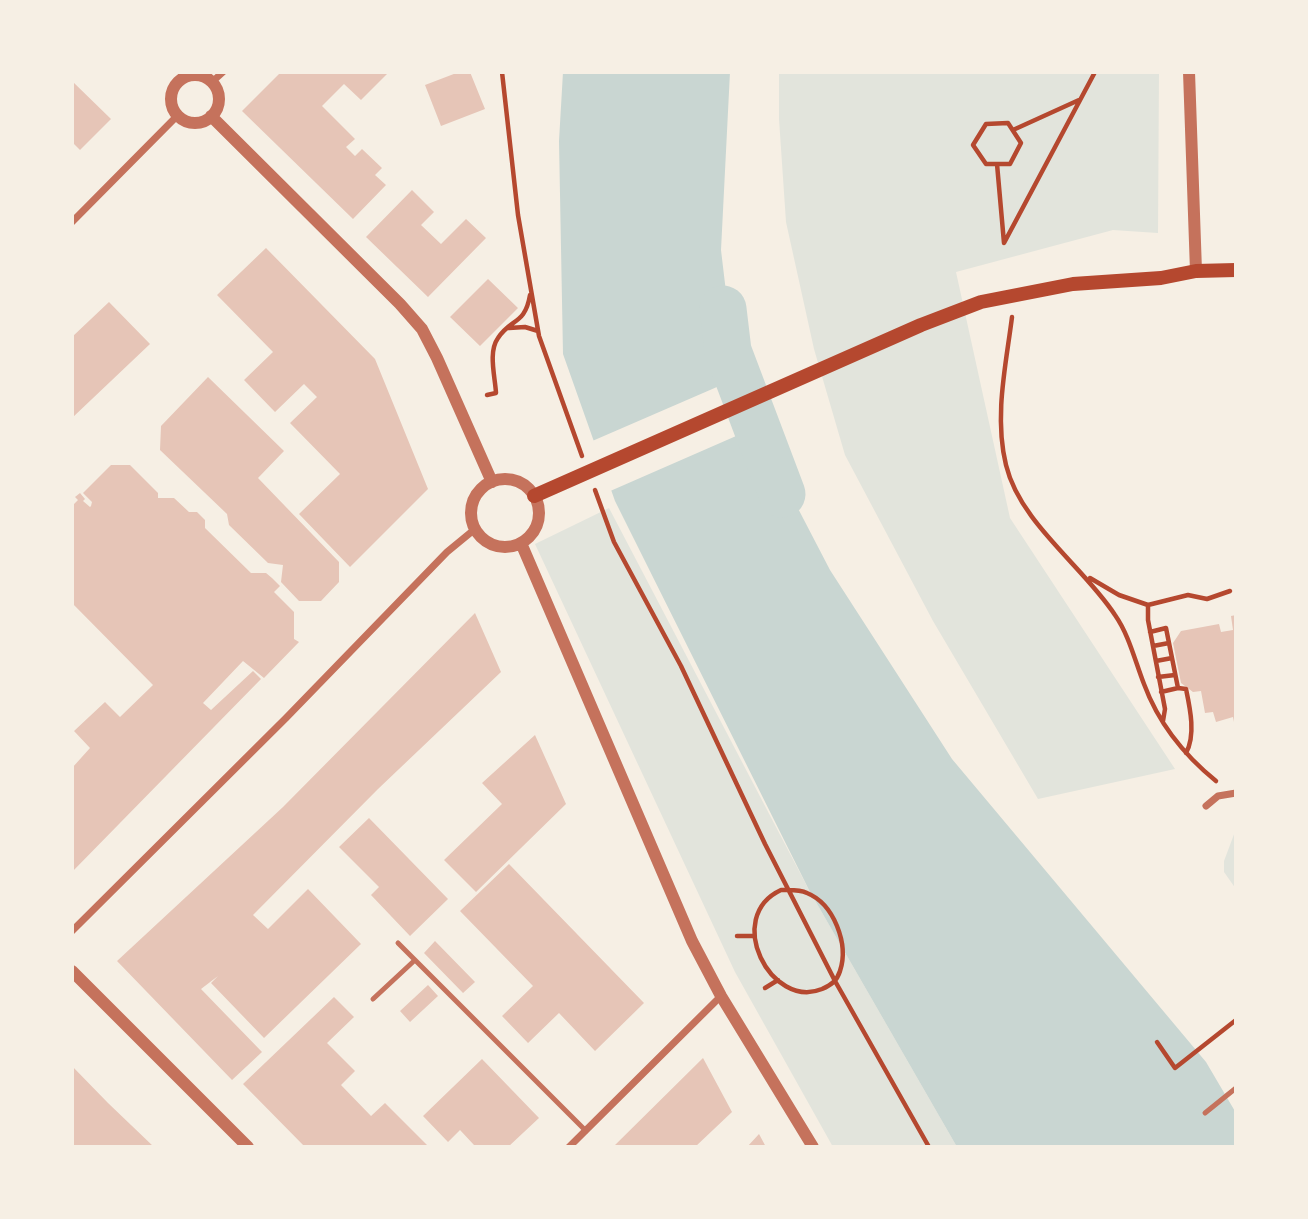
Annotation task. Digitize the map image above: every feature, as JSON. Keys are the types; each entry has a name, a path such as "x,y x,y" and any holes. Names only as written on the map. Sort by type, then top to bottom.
{"main road":[{"path":"534,496 956,311 1014,295 1073,284 1161,278 1196,271 1236,270"}],"street":[{"path":"169,72 178,82"},
{"path":"212,82 223,72"},
{"path":"1189,72 1196,271"},
{"path":"191,75 199,75 217,88 219,103 205,121 190,122 178,115 174,109 172,95 178,82 191,75"},
{"path":"72,222 178,115"},
{"path":"211,116 422,329 492,482"},
{"path":"501,479 520,483 534,496 539,517 536,528 530,537 521,543 500,547 490,543 475,529 471,507 482,488 492,482 501,479"},
{"path":"72,931 286,718 447,552 475,529"},
{"path":"521,543 692,941 721,996 814,1147"},
{"path":"1206,806 1218,796 1234,793"},
{"path":"72,971 248,1147"},
{"path":"569,1147 721,996"}],"lane":[{"path":"398,943 586,1130"},
{"path":"373,999 415,960"},
{"path":"1205,1113 1236,1088"}],"path":[{"path":"502,72 518,215 538,331 586,468"},
{"path":"997,164 1004,243 1095,72"},
{"path":"1013,130 1081,99"},
{"path":"1008,123 1021,143 1010,164 997,164 986,164 974,145 986,124 1008,123"},
{"path":"488,396 496,393 493,354 495,345 499,336 522,318 528,308 531,290"},
{"path":"1014,295 1000,429 1006,466 1019,495 1031,513 1117,617 1155,710 1186,753 1234,793"},
{"path":"509,328 525,327 538,331"},
{"path":"591,481 614,542 681,666 835,981 929,1147"},
{"path":"1083,574 1119,595 1149,605 1188,595 1207,600 1230,591"},
{"path":"1149,605 1147,611 1150,632 1165,709 1163,721"},
{"path":"1150,632 1166,628 1178,688"},
{"path":"1153,646 1169,643"},
{"path":"1156,661 1172,658"},
{"path":"1158,677 1175,675"},
{"path":"1161,692 1186,689 1191,729 1186,753"},
{"path":"789,890 807,893 818,899 835,924 843,953 835,981 811,992 800,992 778,980 764,966 757,951 755,923 763,901 781,891 789,890"},
{"path":"737,936 754,936"},
{"path":"765,988 778,980"},
{"path":"1157,1042 1175,1068 1236,1020"}],"shaded area":[{"path":"563,72 730,72 721,250 738,393 830,570 952,759 1206,1062 1236,1113 1236,1147 957,1147 809,890 615,501 563,354 559,141"},
{"path":"779,72 1159,72 1158,233 1113,230 956,272 1010,518 1175,769 1038,799 933,621 845,455 814,349 786,222 779,119"},
{"path":"609,508 809,890 957,1147 833,1147 735,972 535,544"},
{"path":"1236,829 1236,889 1224,872 1224,861"}],"pier":[{"path":"740,377 742,392 759,426 608,492 590,442"}],"building":[{"path":"281,72 389,72 361,100 344,84 322,106 355,139 346,147 355,156 362,149 382,168 375,175 386,185 353,219 242,111"},
{"path":"459,72 470,72 485,109 441,126 425,85"},
{"path":"72,81 111,119 80,150 72,142"},
{"path":"412,190 434,212 421,225 441,244 466,219 486,238 428,297 366,237"},
{"path":"266,248 375,359 428,489 350,567 299,514 340,474 290,423 317,397 304,384 275,412 244,380 273,352 217,295"},
{"path":"488,279 518,308 480,346 450,317"},
{"path":"109,302 150,344 72,418 72,337"},
{"path":"208,377 284,451 258,478 339,562 339,582 321,601 299,601 281,582 283,565 268,563 229,525 227,514 160,450 161,426"},
{"path":"111,465 130,465 158,493 158,498 174,498 189,512 197,512 205,520 205,528 251,573 266,573 272,578 280,586 274,592 294,612 294,639 299,642 264,678 243,661 203,703 211,710 253,671 261,679 72,872 72,768 90,748 74,731 105,702 120,717 153,685 72,603 72,506 78,500 75,497 80,493 85,499 83,501 91,506 92,502 83,493"},
{"path":"475,613 501,672 378,789 253,915 268,929 308,889 361,944 264,1038 211,983 218,976 201,989 262,1052 232,1080 117,961 283,807"},
{"path":"1236,615 1235,727 1233,717 1216,722 1213,712 1205,713 1201,691 1193,692 1181,683 1173,643 1181,631 1219,624 1221,632 1233,630 1231,616"},
{"path":"535,735 566,804 476,892 444,860 502,804 482,783"},
{"path":"369,818 448,899 410,936 371,895 379,887 339,847"},
{"path":"509,864 644,1003 595,1051 559,1013 528,1043 502,1016 533,986 460,911"},
{"path":"435,941 475,982 463,993 424,953"},
{"path":"428,985 438,996 410,1022 400,1011"},
{"path":"334,997 354,1017 327,1043 355,1071 341,1085 371,1116 385,1103 429,1147 305,1147 243,1084"},
{"path":"703,1058 732,1112 695,1147 613,1147"},
{"path":"482,1059 539,1118 508,1147 472,1147 474,1145 460,1130 448,1142 423,1116"},
{"path":"72,1066 108,1103 154,1147 72,1147"},
{"path":"759,1134 766,1147 747,1147"}],"waterway":[{"path":"723,309 728,351 782,494"}]}
